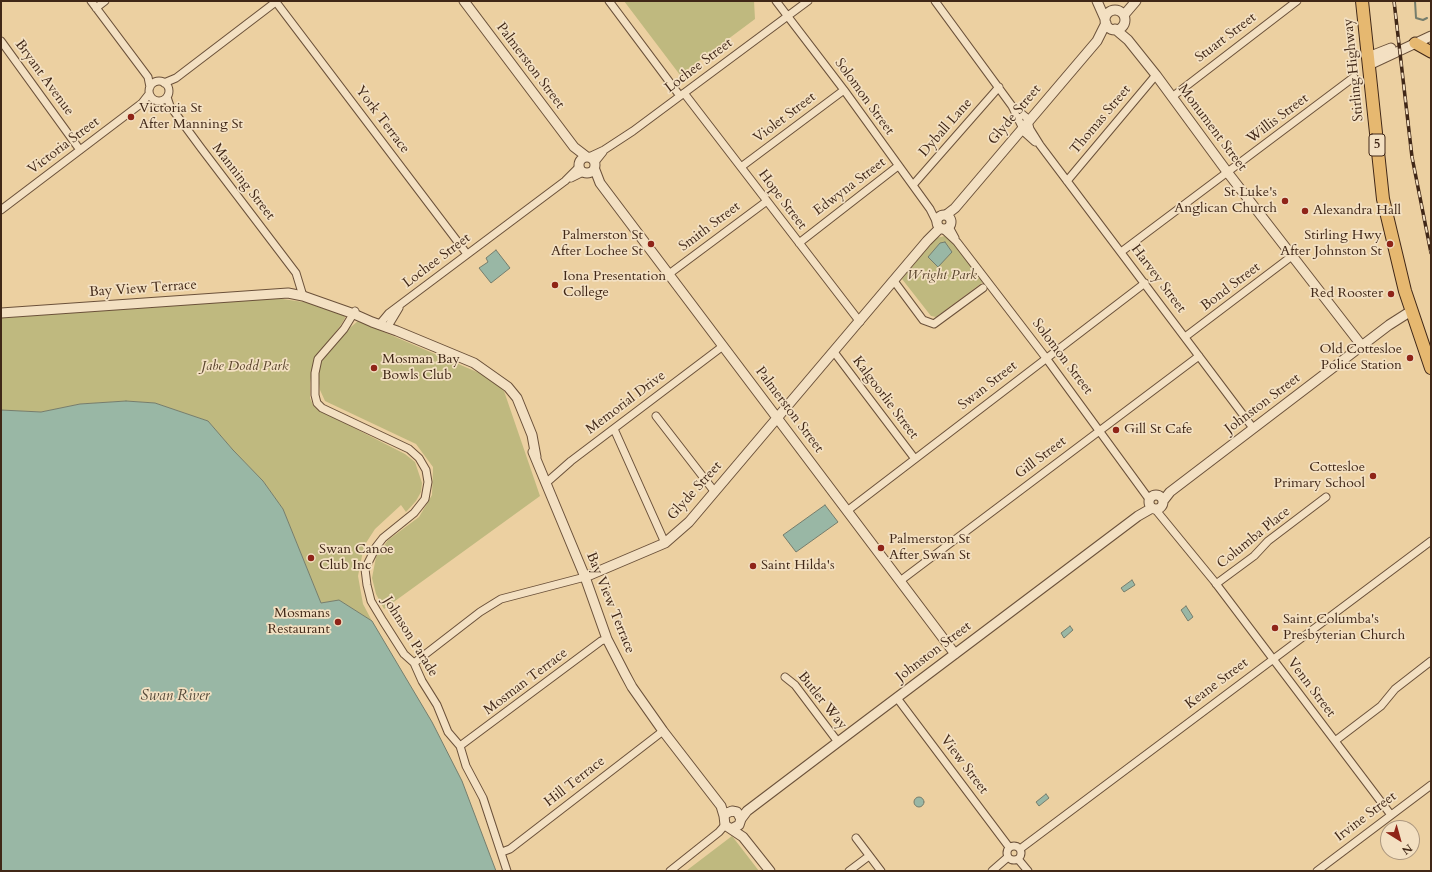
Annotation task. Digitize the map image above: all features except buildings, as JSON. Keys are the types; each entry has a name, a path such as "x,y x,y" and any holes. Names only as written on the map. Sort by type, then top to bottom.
{"highway":[{"name":"Stirling Highway","path":"1362,1 1372,60 1387,181 1410,281 1431,349"},
{"name":"Stirling Highway","path":"1368,1 1383,199 1411,311 1431,368"}],"main road":[{"path":"1415,43 1428,48 1431,52"}],"street":[{"path":"91,1 148,77 153,95"},
{"path":"96,8 105,1"},
{"path":"148,77 161,82 176,78 277,1"},
{"name":"York Terrace","path":"277,1 468,254"},
{"name":"Palmerston Street","path":"464,1 955,654"},
{"name":"Hope Street","path":"609,1 682,95 741,167 860,322"},
{"name":"Solomon Street","path":"776,1 844,90 930,209 943,222 956,242 1046,358 1143,490 1156,502"},
{"name":"Lochee Street","path":"384,325 389,313 587,165 604,150 682,95 808,1"},
{"name":"Harvey Street","path":"935,1 1012,106 1021,113 1026,125 1040,145 1254,428"},
{"name":"Monument Street","path":"1097,1 1114,20 1228,173 1362,346"},
{"path":"1114,20 1132,1"},
{"name":"Glyde Street","path":"414,664 475,616 501,599 585,577 665,543 689,522 860,322 1096,40 1114,20 1136,1"},
{"name":"Stuart Street","path":"1172,97 1297,1"},
{"path":"1372,60 1431,31"},
{"path":"1372,60 1431,36"},
{"name":"Bryant Avenue","path":"1,41 80,150"},
{"name":"Thomas Street","path":"1067,181 1156,75"},
{"name":"Willis Street","path":"1121,252 1354,77"},
{"path":"153,95 168,94 176,78"},
{"path":"153,95 161,82"},
{"name":"Manning Street","path":"161,82 168,94 170,106"},
{"name":"Dyball Lane","path":"913,185 999,87"},
{"name":"Violet Street","path":"741,167 844,90"},
{"name":"Victoria Street","path":"1,210 153,95"},
{"name":"Manning Street","path":"153,95 170,106 296,273 297,292"},
{"name":"Edwyna Street","path":"799,243 898,166"},
{"name":"Smith Street","path":"669,274 767,201"},
{"name":"Bond Street","path":"1185,337 1292,256"},
{"path":"894,281 924,320 934,324 983,288"},
{"name":"Swan Street","path":"847,512 1145,283"},
{"name":"Bay View Terrace","path":"1,313 297,292 352,311 474,362 501,386 510,400 536,457 585,577 607,639 632,687 663,731 721,806 734,820"},
{"name":"Johnson Parade","path":"352,311 344,329 318,359 314,387 318,402 322,408 409,449 419,458 426,470 428,482 427,493 422,504 408,519 383,538 376,547 365,569 371,600 404,654 414,664 422,681 437,705 448,732 460,746 464,761 483,798 507,871"},
{"name":"Johnston Street","path":"670,871 734,820 898,698 1362,346 1411,311"},
{"name":"Memorial Drive","path":"546,483 571,461 723,346"},
{"name":"Kalgoorlie Street","path":"834,352 915,459"},
{"name":"Gill Street","path":"900,581 1199,356"},
{"path":"656,416 714,491"},
{"path":"614,429 665,543"},
{"name":"Columba Place","path":"1216,584 1254,556 1268,541 1326,497"},
{"name":"Venn Street","path":"1156,502 1166,520 1391,815"},
{"name":"Keane Street","path":"1020,849 1431,541"},
{"name":"Mosman Terrace","path":"460,746 601,641 607,639"},
{"path":"1335,741 1381,706 1395,689 1431,661"},
{"name":"Butler Way","path":"785,677 795,685 838,742"},
{"name":"View Street","path":"898,698 1009,847"},
{"name":"Hill Terrace","path":"502,852 510,849 663,731"},
{"name":"Irvine Street","path":"1317,871 1431,785"},
{"path":"734,820 743,837 770,871"},
{"path":"856,838 881,871"},
{"path":"1014,845 1020,849 1021,853 1018,859 1014,861 1008,857 1006,853 1009,847 1014,845"},
{"path":"849,871 869,856"},
{"path":"992,871 1008,857"},
{"path":"1018,859 1028,871"}],"green space":[{"path":"624,1 754,1 755,19 680,75"},
{"name":"Wright Park","path":"945,236 951,240 983,282 936,317 931,316 902,279 936,238"},
{"name":"Jabe Dodd Park","path":"276,298 317,304 344,312 345,318 341,325 314,359 310,383 310,398 313,405 317,409 405,454 415,462 422,483 421,492 416,501 406,512 401,505 375,529 364,546 358,576 363,604 372,621 339,600 321,603 283,509 263,481 208,421 155,403 126,401 80,404 41,412 1,410 1,318"},
{"name":"Jabe Dodd Park","path":"358,321 491,378 504,391 540,496 384,609 376,594 372,578 376,557 388,540 419,517 432,495 433,467 416,444 325,401 320,390 318,377 320,365 325,355 346,331"},
{"path":"732,836 759,871 686,871"}],"water":[{"path":"945,242 952,252 938,267 928,257 940,243"},
{"path":"496,250 510,268 491,283 479,268 488,262 486,258"},
{"name":"Swan River","path":"126,401 155,403 208,421 263,481 283,509 321,603 339,600 372,621 432,722 462,781 496,871 1,871 1,410 41,412 80,404"},
{"path":"825,505 838,522 796,552 783,535"},
{"path":"1132,580 1135,585 1124,592 1121,588"},
{"path":"1186,606 1193,617 1188,621 1181,610"},
{"path":"1070,626 1073,630 1064,638 1061,633"},
{"path":"1046,794 1049,798 1039,806 1036,802"},
{"path":"917,797 921,797 924,802 921,807 917,807 914,804 914,800"}],"waterway":[{"path":"1415,1 1416,18 1423,20 1427,18"}],"railway":[{"path":"1394,1 1412,157 1431,253"}],"place":[{"name":"Victoria St After Manning St","path":"131,117"},
{"name":"St Luke's Anglican Church","path":"1285,201"},
{"name":"Alexandra Hall","path":"1305,211"},
{"name":"Palmerston St After Lochee St","path":"651,244"},
{"name":"Stirling Hwy After Johnston St","path":"1390,244"},
{"name":"Iona Presentation College","path":"555,285"},
{"name":"Red Rooster","path":"1391,294"},
{"name":"Old Cottesloe Police Station","path":"1410,358"},
{"name":"Mosman Bay Bowls Club","path":"374,368"},
{"name":"Gill St Cafe","path":"1116,430"},
{"name":"Cottesloe Primary School","path":"1373,476"},
{"name":"Palmerston St After Swan St","path":"881,548"},
{"name":"Swan Canoe Club Inc","path":"311,558"},
{"name":"Saint Hilda's","path":"753,566"},
{"name":"Mosmans Restaurant","path":"338,622"},
{"name":"Saint Columba's Presbyterian Church","path":"1275,628"}]}
